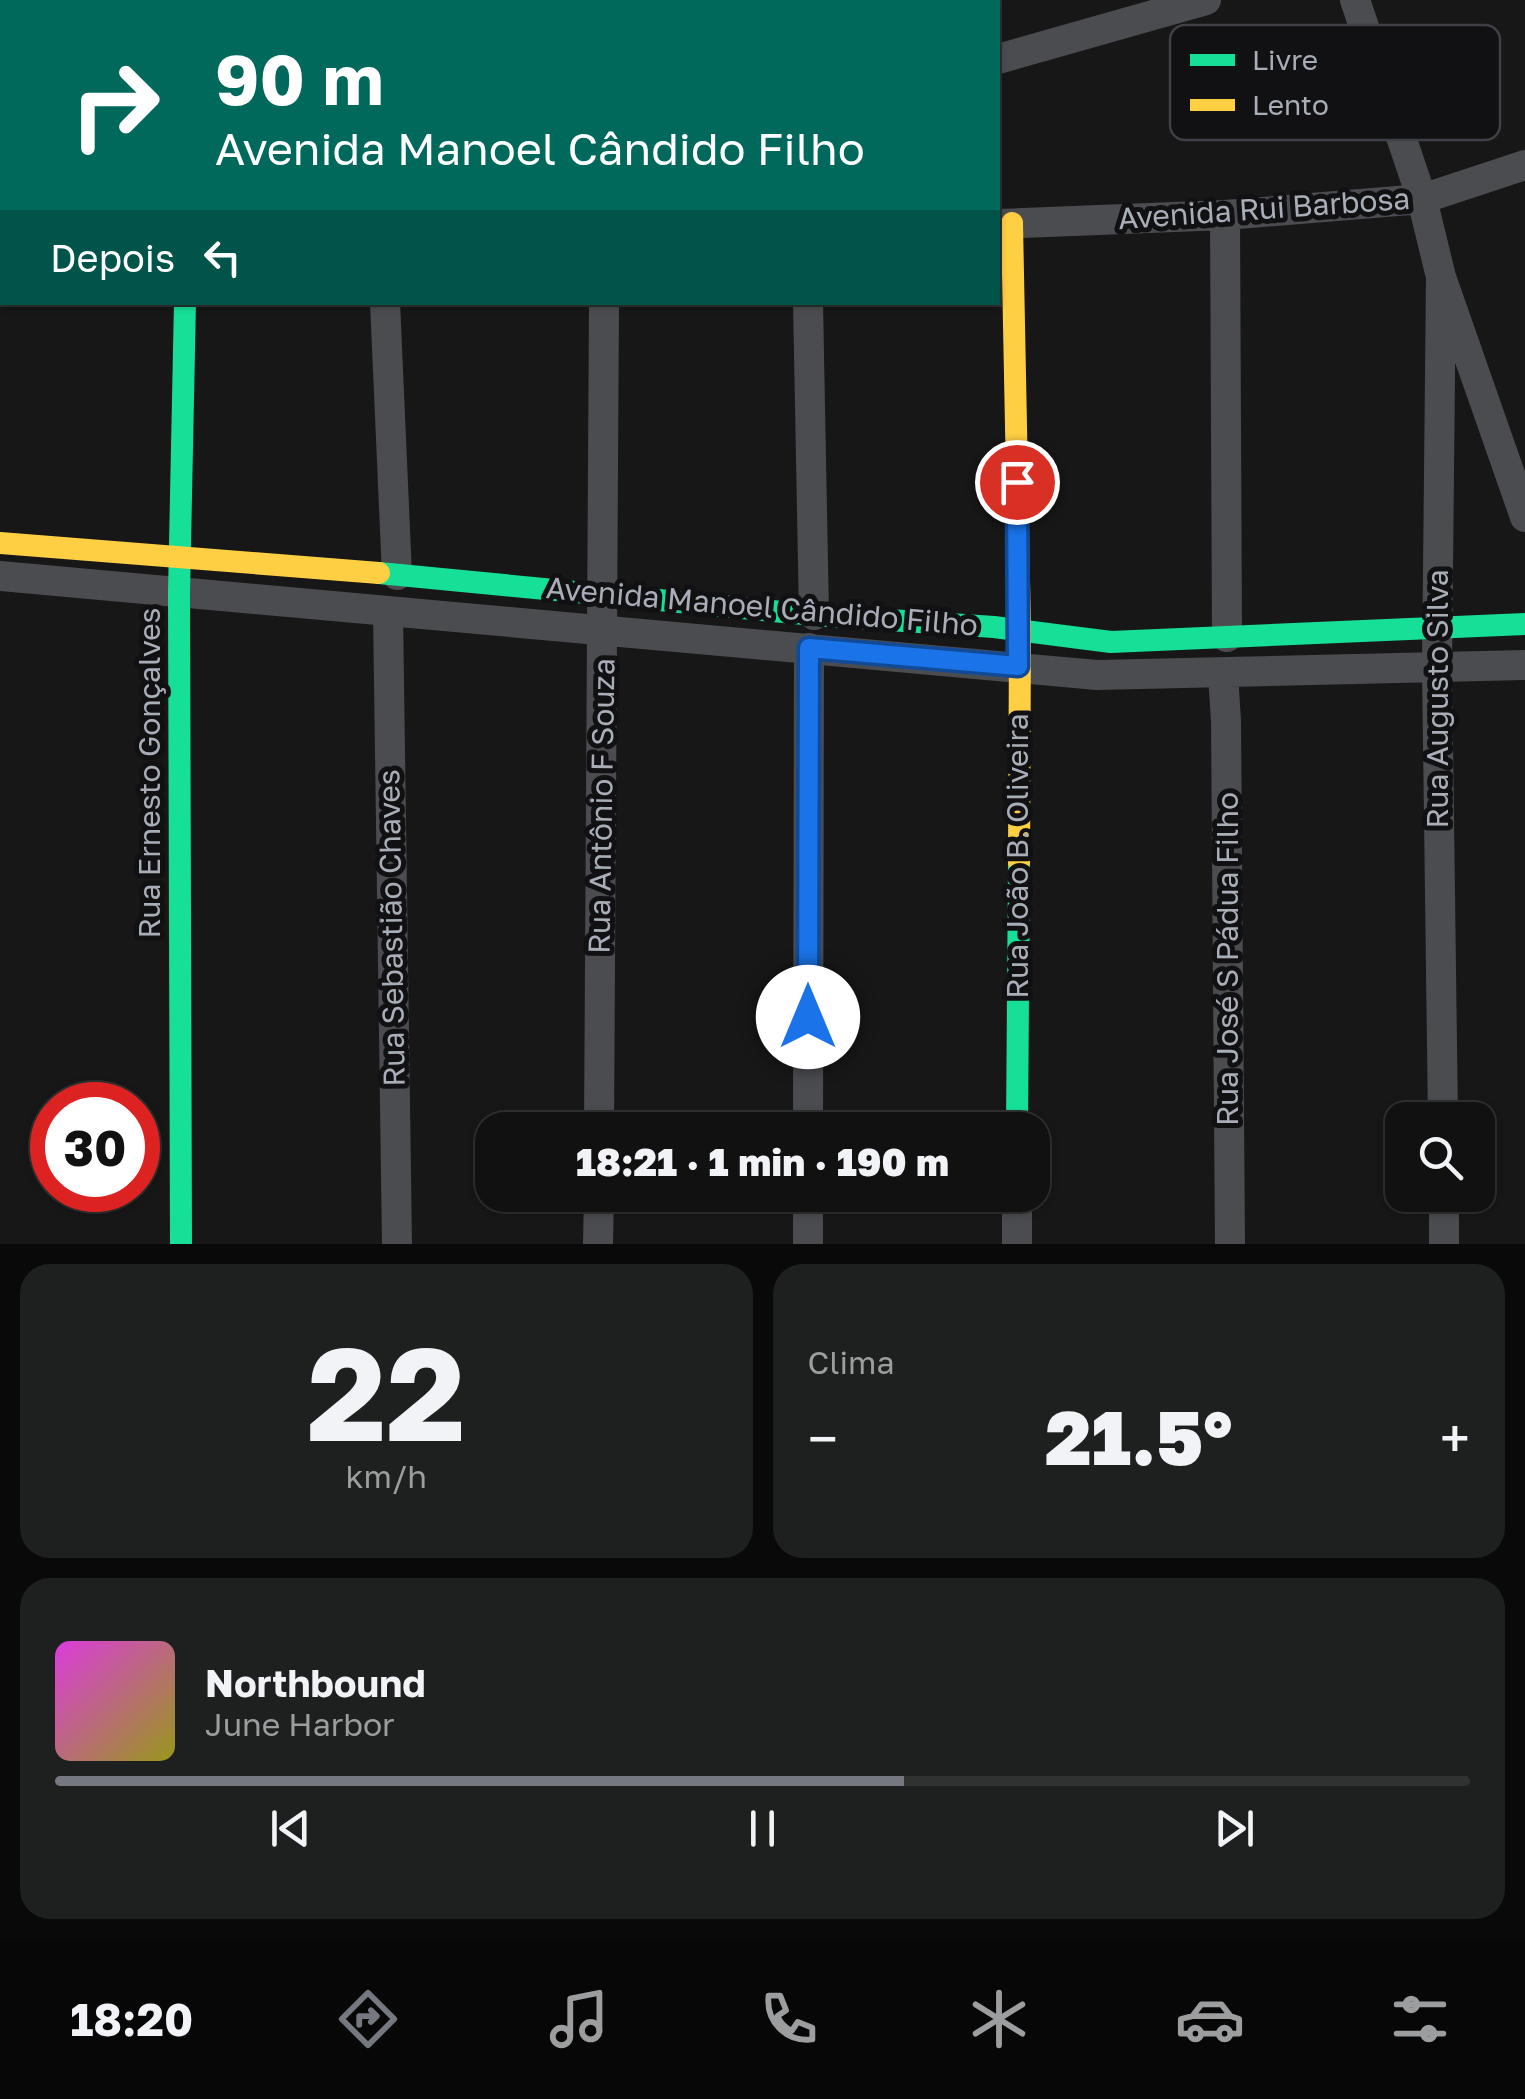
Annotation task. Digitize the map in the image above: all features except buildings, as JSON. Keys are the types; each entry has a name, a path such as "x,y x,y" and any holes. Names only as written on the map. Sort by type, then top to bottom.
{"street":[{"path":"1000,58 1206,0"},
{"path":"1355,0 1363,25"},
{"path":"1402,140 1441,277 1525,517"},
{"name":"Avenida Rui Barbosa","path":"1005,224 1225,215 1422,200 1525,165"},
{"path":"1225,215 1227,637"},
{"name":"Rua João B. Oliveira","path":"1005,224 1020,630 1017,1112"},
{"name":"Rua Augusto Silva","path":"1441,277 1436,668 1443,1102"},
{"name":"Rua Ernesto Gonçalves","path":"181,1244 179,593 186,305"},
{"path":"385,305 397,575"},
{"name":"Rua Antônio F Souza","path":"599,1112 604,305"},
{"path":"808,305 814,614"},
{"name":"Avenida Manoel Cândido Filho","path":"0,542 1020,630 1110,642 1525,624"},
{"name":"Avenida Manoel Cândido Filho","path":"0,576 1096,676 1525,664"},
{"name":"Rua Sebastião Chaves","path":"388,612 397,1244"},
{"path":"808,1112 809,648"},
{"name":"Rua José S Pádua Filho","path":"1223,674 1230,1244"},
{"path":"598,1212 598,1244"},
{"path":"808,1212 808,1244"},
{"path":"1017,1212 1017,1244"},
{"path":"1444,1212 1444,1244"}],"traffic: fast":[{"path":"181,1244 179,593 185,305"},
{"path":"379,573 814,615 994,627 1111,642 1525,624"},
{"path":"1017,1112 1019,862"}],"traffic: slow":[{"path":"1012,223 1020,630 1019,862"},
{"path":"0,543 379,573"}],"route":[{"path":"808,1017 809,648 1018,666 1017,482"}]}
